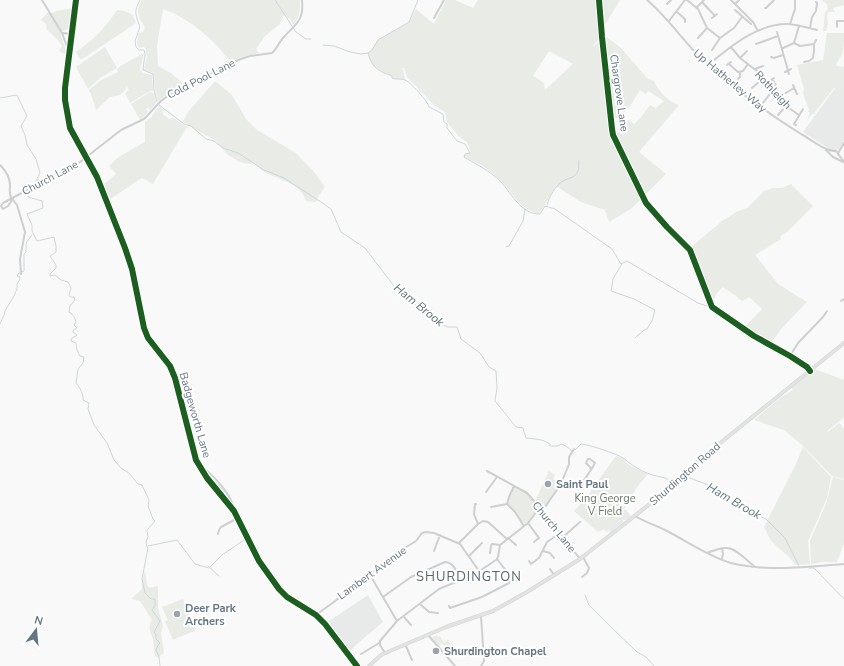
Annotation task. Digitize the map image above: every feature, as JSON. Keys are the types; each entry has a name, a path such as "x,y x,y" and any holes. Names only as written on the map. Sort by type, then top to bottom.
{"main road":[{"name":"Shurdington Road","path":"368,666 385,653 405,644 446,627 481,616 502,606 555,576 582,558 665,492 698,461 844,343"}],"street":[{"path":"42,0 62,33 69,53"},
{"name":"Badgeworth Lane","path":"76,0 65,100 67,118 72,134 100,182 126,248 132,268 144,328 148,338 167,362 176,378 194,453 210,482 234,511 259,561 279,589 316,615 336,636 357,666"},
{"name":"Cold Pool Lane","path":"86,158 121,130 144,119 161,101 172,94 238,60 250,56 272,53 282,38 299,22 303,12 302,0"},
{"path":"434,18 444,0"},
{"name":"Chargrove Lane","path":"599,0 612,129 646,203 690,250 712,307 748,332 790,356 810,371"},
{"name":"Up Hatherley Way","path":"647,0 669,21 694,51 755,104 825,149 833,157 844,162"},
{"path":"667,4 670,0"},
{"path":"669,21 686,0 697,7 706,28 720,38"},
{"path":"732,0 753,22 758,31"},
{"path":"735,4 739,0"},
{"path":"766,8 774,0"},
{"path":"790,24 796,4 794,0"},
{"path":"697,7 703,1 716,15 712,18"},
{"path":"810,28 811,19 816,11 817,2 821,3"},
{"path":"735,10 751,24"},
{"path":"677,12 685,20"},
{"path":"713,49 720,38 734,28 742,17"},
{"path":"837,27 837,21 844,20"},
{"path":"708,64 731,47 758,31 775,25 790,24 817,30"},
{"path":"783,48 794,43 799,26"},
{"path":"698,38 706,28"},
{"path":"777,32 783,48 783,55 788,72"},
{"path":"62,33 72,34"},
{"path":"756,44 778,36"},
{"path":"804,62 814,58 814,44 816,40"},
{"path":"66,42 69,43 71,41"},
{"path":"794,43 800,46 814,44"},
{"name":"Rothleigh","path":"731,47 740,58 755,69 766,84 786,106 799,115"},
{"path":"740,58 747,51"},
{"path":"773,58 783,55"},
{"path":"729,64 737,72 740,72"},
{"path":"738,79 740,77 740,72 744,70 748,64"},
{"path":"755,69 763,66"},
{"path":"754,88 762,79"},
{"path":"766,84 773,79 776,85 773,87"},
{"path":"793,85 797,94"},
{"path":"779,97 794,88"},
{"path":"763,103 772,90"},
{"path":"778,115 786,106"},
{"name":"Rothleigh","path":"796,125 794,124 803,109"},
{"path":"842,146 832,153 833,157 837,157 844,143"},
{"name":"Up Hatherley Way","path":"825,149 834,151 844,162"},
{"name":"Church Lane","path":"12,198 8,206 3,209 1,204 12,198 63,172 86,158"},
{"path":"0,165 6,172 10,184 9,192 17,205 25,232 20,259 21,272"},
{"path":"840,301 844,299"},
{"path":"790,356 798,343 827,311"},
{"path":"543,510 561,484 569,464 568,457 574,448"},
{"path":"561,484 570,488 578,487 582,483 591,470 595,463 588,459 586,463 591,470"},
{"path":"200,466 225,491 234,506 234,511"},
{"name":"Church Lane","path":"486,471 526,493 543,510 563,538 582,558"},
{"path":"486,492 497,477"},
{"path":"507,504 514,486"},
{"path":"474,504 474,514 478,524"},
{"path":"491,507 507,504"},
{"path":"507,504 515,512 524,526"},
{"path":"361,654 379,643 397,621 441,588 479,571 497,559 500,545 528,523 540,507"},
{"path":"635,516 666,530 707,554 755,567 782,568 844,564"},
{"path":"218,534 218,530 221,527 238,518"},
{"path":"459,543 482,521 487,522 516,545"},
{"path":"563,538 580,522"},
{"path":"528,523 539,538 534,542"},
{"name":"Lambert Avenue","path":"316,615 370,575 395,554 416,541 422,533 428,531 440,535"},
{"path":"533,566 530,563 539,558 547,542 560,533"},
{"path":"434,551 440,535 459,543 479,571"},
{"path":"469,556 482,543"},
{"path":"490,553 490,546 492,544 500,545"},
{"path":"707,554 722,548 731,549 755,567"},
{"path":"722,548 722,559"},
{"path":"543,551 550,553 554,558"},
{"path":"582,558 589,568 587,573 582,577"},
{"path":"497,559 510,576 511,580"},
{"path":"383,597 412,577 444,563 449,562 461,580"},
{"path":"550,569 555,576"},
{"path":"370,575 397,621"},
{"path":"450,608 490,594 509,583 511,580 514,581 518,579"},
{"path":"420,604 429,612 438,613"},
{"path":"404,616 411,625"},
{"path":"481,616 484,661 481,666"},
{"path":"427,635 454,666"},
{"path":"379,643 385,653"},
{"path":"405,644 412,660"}],"shaded area":[{"path":"844,76 844,141 836,153 803,132"},
{"path":"625,509 631,516 626,520 623,520 623,522 611,532 609,530"},
{"path":"368,595 383,622 356,645 348,654 325,624"}],"green space":[{"path":"142,0 300,0 300,7 298,17 293,25 291,20 284,15 279,25 265,36 256,49 259,53 231,60 229,60 207,36 191,23 163,9 157,46 158,66 171,73 185,85 158,101 153,73 144,70 147,57 146,49 144,47 138,47 137,42 139,33 143,32 145,27 138,14"},
{"path":"446,0 455,0 473,8 478,0 598,0 600,35 599,39 591,48 601,41 610,129 644,198 632,208 609,222 605,210 581,202 556,186 539,214 520,204 495,175 483,166 465,157 465,154 471,152 467,142 459,137 447,122 445,112 435,106 407,77 404,68 402,68 405,80 392,78 392,76 377,69 370,59 368,53 372,50 378,40 409,22 416,9 434,24","holes":["549,51 573,64 545,90 544,83 533,76"]},
{"path":"601,0 620,0 603,28"},
{"path":"821,0 844,0 844,5 833,8 835,12 829,12 827,15 828,23 826,31 823,31 825,13 828,8 827,4"},
{"path":"73,8 71,28 60,32 67,54 59,51 62,46 47,30 46,24 41,20 48,12 50,14 56,11"},
{"path":"117,10 125,11 133,15 136,23 81,60 76,52 99,33"},
{"path":"827,33 844,33 842,55 836,64 837,66 844,67 844,82 842,82 844,91 840,88 834,88 815,114 812,114 806,122 810,113 807,111 809,110 803,93 804,89 797,65 823,60"},
{"path":"602,34 620,47 648,79 654,81 664,96 679,105 639,152 666,174 645,195 615,136 628,120 634,124 650,105 656,108 664,101 648,91 646,94 640,90 631,105 619,119 611,116"},
{"path":"105,47 117,68 100,78 88,89 76,67"},
{"path":"144,53 140,69 143,73 152,75 153,91 150,91 130,103 125,93 129,90 126,86 126,89 120,95 110,97 96,110 89,90 101,80 118,72 117,70 119,67"},
{"path":"215,81 232,95 246,119 257,130 296,153 315,173 325,187 316,202 306,201 300,190 295,186 264,172 254,163 247,164 232,158 215,140 183,122 188,112"},
{"path":"150,92 154,93 156,103 150,110 148,108 146,109 148,112 140,120 131,104"},
{"path":"159,106 162,108 163,114 169,119 173,118 187,127 153,184 142,178 109,200 103,185 116,174 109,166 117,158 145,142 145,122 151,117"},
{"path":"791,184 813,206 787,232 780,236 781,239 755,255 778,284 807,302 782,328 770,344 744,328 762,309 749,297 742,301 723,287 717,293 712,303 691,248 723,220 736,212 747,208 764,191 773,188 782,188"},
{"path":"815,369 844,380 844,418 827,431 828,432 839,423 844,428 844,479 832,476 802,445 784,430 754,420 780,398 793,390 791,387"},
{"path":"803,447 831,477 827,498 808,541 810,564 795,565 769,538 764,527"},
{"name":"King George V Field","path":"616,456 648,474 637,487 612,527 607,532 604,529 598,532 574,511 591,491"},
{"path":"204,470 221,487 233,506 210,480"},
{"path":"549,471 555,475 553,479 561,484 543,510 539,507 528,523 523,523 508,505 514,486 526,493 535,501"},
{"path":"833,477 844,480 844,543 837,562 811,564 810,541 827,501"},
{"path":"145,570 147,585 150,588 158,586 158,608 163,626 161,633 164,653 157,658 155,656 153,639 150,630 152,620 140,601 131,599 142,589"},
{"name":"Deer Park Archers","path":"183,599 196,630 173,640 165,621 168,620 162,607"},
{"path":"437,635 438,637 440,636 444,643 448,639 452,647 448,650 442,643 439,646 432,638"}],"waterway":[{"name":"Ham Brook","path":"140,0 136,11 136,16 140,27 135,41 136,47 139,50 144,50 143,70 153,74 154,90 157,102"},
{"path":"275,0 296,32 306,39 311,39"},
{"path":"323,45 334,46 350,52 361,54 368,53 372,50 378,40 409,22 418,0"},
{"path":"368,53 372,63 377,69 392,76 392,78 407,81 422,96 429,107 443,114 444,122 447,124 447,128 457,141 465,144 470,153 465,154 464,157 498,179 516,201 526,210 540,214 545,206 555,209 612,249 621,264 627,261 698,303 707,306"},
{"path":"0,98 17,95 27,116 21,126 27,145 36,159 40,173 34,185"},
{"name":"Ham Brook","path":"159,105 184,124 191,126 206,139 214,141 223,148 238,153 264,170 284,178 331,209 341,232 365,248 397,290 424,312 447,327 457,327 461,339 480,353 489,367 496,371 497,388 495,401 516,427 523,428 526,438 542,440 550,444 550,446 558,446 561,444 572,451"},
{"path":"547,205 557,186 577,173 579,161"},
{"path":"33,188 28,197 42,201 43,208 27,214 32,225 32,231 37,241 54,237 56,252 50,256 56,265 56,268 50,276 55,275 61,280 68,282 71,288 69,295 70,297 74,297 75,300 70,306 69,312 73,315 76,321 74,325 77,328 73,330 73,332 77,335 71,339 71,341 76,343 80,356 84,357 83,363 78,369 76,383 83,396 83,400 89,403 88,409 94,425 107,443 114,460 121,468 129,473 138,484 142,485 149,500 148,506 155,521 147,530 148,537 146,542 148,548 142,579 145,593 151,599 155,599 155,606 152,610 160,621 154,632 156,639 160,643 156,650 159,657 160,666"},
{"path":"506,247 509,246 523,221 525,209"},
{"path":"0,324 17,289 17,284 20,279 20,277 17,276 19,273 24,271 24,254 26,252 26,243 32,235"},
{"path":"622,264 613,279 611,291 634,299 655,310 652,321 647,329 635,338"},
{"name":"Ham Brook","path":"575,450 581,444 602,450 623,458 643,471 666,478 670,483 673,483"},
{"name":"Ham Brook","path":"676,483 687,477 709,485 737,505 766,519 785,538 799,566"},
{"path":"148,546 177,540 195,564 209,568 222,555 244,540"},
{"path":"208,566 219,576"},
{"name":"Ham Brook","path":"809,568 814,568 844,599"},
{"path":"585,595 589,605 637,652 646,657 654,666"}],"cycle path":[{"path":"76,0 65,88 65,100 70,128 97,177 125,248 132,269 144,328 148,338 170,366 175,378 196,460 207,478 234,511 259,561 279,589 287,597 316,615 325,624 357,666"},
{"path":"599,0 613,135 646,203 690,250 712,307 754,336 807,367 810,371"}],"place":[{"name":"Saint Paul","path":"548,484"},
{"name":"Deer Park Archers","path":"177,614"},
{"name":"Shurdington Chapel","path":"436,651"}],"district":[{"name":"SHURDINGTON","path":"469,577"}]}
